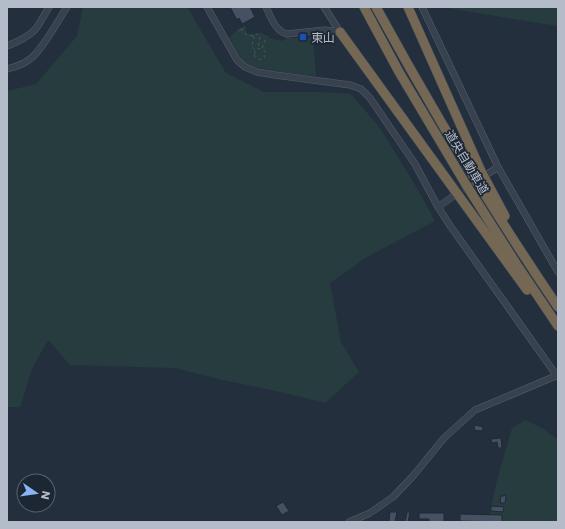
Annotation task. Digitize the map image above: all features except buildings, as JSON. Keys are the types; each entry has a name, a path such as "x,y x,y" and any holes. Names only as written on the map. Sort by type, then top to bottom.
{"highway":[{"name":"道央自動車道","path":"364,7 399,72 465,183 558,327"},
{"name":"道央自動車道","path":"376,7 408,66 473,177 558,307"},
{"path":"408,7 481,171 529,264"},
{"path":"340,32 520,281 558,327"}],"street":[{"path":"7,46 28,35 36,28 49,7"},
{"path":"7,69 30,59 39,49 67,7"},
{"path":"207,7 237,60 245,67 257,72 275,75 350,84 361,89 370,98 415,164 438,207 451,227 558,375 475,410 444,438 413,476 392,497 370,513 349,522"},
{"path":"266,7 277,29 283,33 287,34 325,30 340,32"},
{"path":"324,7 340,32"},
{"path":"422,7 498,167 558,272"},
{"path":"489,173 498,167"},
{"path":"438,207 452,197"}],"path":[{"path":"239,31 245,27"},
{"path":"242,28 243,32 251,38 252,46 256,50"},
{"path":"251,38 258,34 260,36 255,57 262,59 265,57 265,50 258,48"},
{"path":"261,48 267,36"}],"green space":[{"path":"83,7 188,7 226,73 264,92 320,92 351,94 380,128 414,183 435,221 367,257 330,283 341,342 359,372 325,403 175,368 70,365 48,340 33,367 20,407 7,407 7,91 36,84 77,36"},
{"path":"441,7 558,7 558,26"},
{"path":"245,26 247,34 262,33 270,38 281,41 287,38 313,37 316,76 279,72 251,66 241,59 229,38 238,29"},
{"path":"525,420 542,428 558,440 558,522 488,522 497,480 512,428"}],"tunnel":[{"path":"455,195 479,180"}],"place":[{"name":"東山","path":"303,37"}]}
